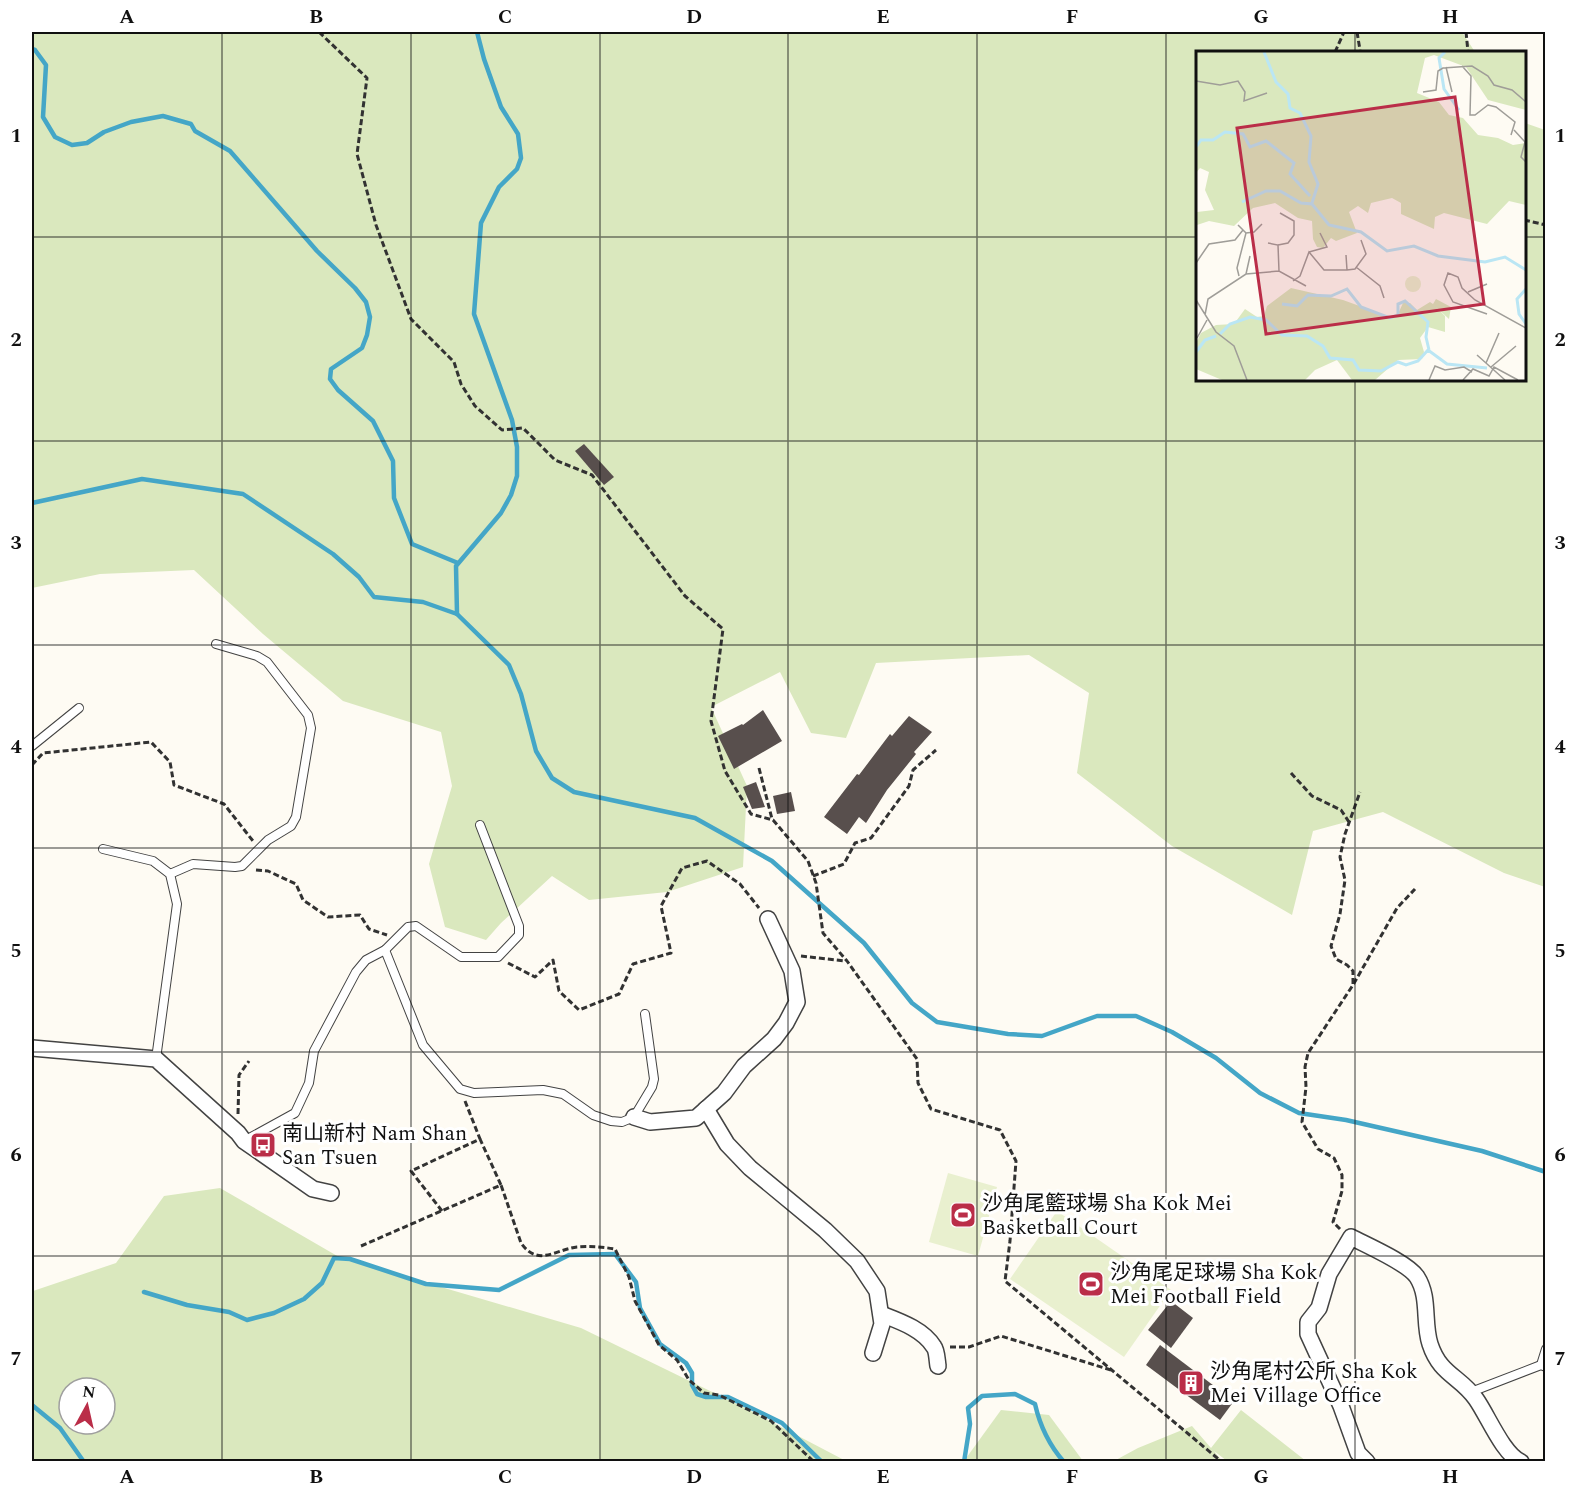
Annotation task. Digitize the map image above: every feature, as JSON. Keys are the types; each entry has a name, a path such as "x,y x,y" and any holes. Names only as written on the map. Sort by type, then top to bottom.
{"street":[{"path":"634,1117 650,1122 696,1118 724,1094 744,1066 774,1039 786,1023 797,1002 792,971 768,919"},
{"path":"32,1048 156,1059 241,1137 313,1189 332,1193"},
{"path":"706,1109 727,1144 750,1168 825,1230 857,1261 877,1291 882,1324 873,1353"},
{"path":"1367,1461 1358,1453 1341,1406 1308,1334 1308,1322 1319,1308 1329,1274 1351,1237 1406,1267 1416,1275 1424,1295 1430,1344 1437,1359 1443,1369 1471,1392 1506,1448 1515,1459 1521,1461"},
{"path":"881,1314 908,1325 935,1348 938,1366"}],"lane":[{"path":"170,874 193,864 235,867 248,862 268,840 291,826 296,817 311,728 308,715 267,662 257,656 216,644"},
{"path":"32,746 79,708"},
{"path":"241,1137 296,1113 309,1083 314,1051 356,972 366,960 385,950 408,927 416,926 461,957 498,957 519,935 519,926 480,825"},
{"path":"103,849 153,861 170,874 177,904 156,1059"},
{"path":"385,950 423,1045 460,1089 474,1093 543,1090 563,1094 593,1114 610,1121 621,1122 634,1117 654,1080 645,1014"},
{"path":"1471,1392 1543,1366 1545,1349"}],"path":[{"path":"319,32 367,78 357,154 376,225 411,319 454,362 461,384 475,406 502,429 523,428 555,460 592,474 685,596 723,629 711,721 725,771 751,813 773,820"},
{"path":"1335,51 1344,32"},
{"path":"1357,32 1360,50"},
{"path":"1466,32 1468,51"},
{"path":"1526,220 1545,225"},
{"path":"32,765 43,753 151,742 170,762 174,785 224,804 254,842 248,862"},
{"path":"813,876 844,864 855,843 871,838 909,786 913,770 936,750"},
{"path":"759,768 773,820 808,861 816,884 823,933 847,961 917,1059 918,1083 931,1109 1000,1130 1017,1161 1011,1241 1005,1281 1222,1461"},
{"path":"1291,773 1312,796 1341,810 1349,822"},
{"path":"1353,986 1353,971 1336,959 1331,946 1340,914 1345,880 1340,857 1360,792"},
{"path":"498,957 535,977 553,960 559,991 579,1010 619,994 633,964 671,953 661,906 682,868 707,861 741,884 768,919"},
{"path":"235,867 268,871 296,884 303,900 328,917 360,915 369,929 397,938"},
{"path":"1351,1237 1333,1222 1342,1191 1342,1175 1334,1158 1318,1149 1302,1122 1306,1087 1305,1067 1308,1053 1353,986 1396,908 1414,889"},
{"path":"784,954 847,961"},
{"path":"241,1137 239,1075 249,1061"},
{"path":"460,1089 501,1185 520,1243 526,1251 542,1256 575,1247 615,1249 629,1277 635,1301 659,1345 677,1360 689,1380 704,1393 718,1395 771,1420 814,1461"},
{"path":"441,1211 411,1171 480,1139"},
{"path":"361,1246 501,1185"},
{"path":"935,1348 969,1347 1001,1336 1112,1370"}],"green space":[{"path":"32,32 1462,32 1474,51 1196,51 1196,381 1526,381 1526,123 1545,130 1545,887 1504,873 1383,812 1313,831 1292,915 1172,846 1077,773 1089,693 1029,655 876,663 846,738 811,733 780,672 711,707 747,786 743,867 667,892 589,900 552,876 486,940 445,927 429,864 452,786 441,732 343,701 263,634 194,570 100,574 32,588"},
{"name":"沙角尾籃球場 Sha Kok Mei Basketball Court","path":"948,1173 997,1187 978,1256 929,1242"},
{"path":"220,1188 339,1257 581,1328 747,1409 846,1461 32,1461 33,1291 116,1263 164,1196"},
{"name":"沙角尾足球場 Sha Kok Mei Football Field","path":"1057,1211 1171,1290 1124,1357 1010,1279"},
{"path":"1001,1410 1049,1415 1083,1461 964,1461"},
{"path":"1241,1410 1306,1461 1227,1461 1214,1451 1222,1461 1114,1461 1138,1448 1192,1426 1211,1448"}],"building":[{"path":"584,444 614,477 604,485 575,451"},
{"path":"763,710 782,741 734,769 718,736 743,725"},
{"path":"909,716 932,732 914,752 916,754 887,790 866,823 859,817 847,834 824,817 890,734 892,736"},
{"path":"756,782 765,807 752,809 743,787"},
{"path":"791,792 795,811 777,814 773,796"},
{"path":"1171,1301 1193,1318 1171,1348 1148,1330"},
{"name":"沙角尾村公所 Sha Kok Mei Village Office","path":"1160,1345 1234,1401 1220,1420 1146,1365"}],"waterway":[{"path":"457,614 456,566 501,513 511,495 517,476 517,447 512,420 474,314 481,223 499,187 517,169 521,158 518,134 501,107 477,32"},
{"path":"32,49 46,65 43,117 55,137 72,145 87,143 104,132 131,122 163,116 191,124 195,131 230,151 317,251 355,288 366,302 370,317 367,335 362,348 331,369 330,379 338,390 373,421 393,461 394,498 412,544 458,563"},
{"path":"32,503 142,479 243,494 333,554 359,577 374,597 423,602 457,614 509,665 521,694 536,751 552,778 574,792 695,818 772,861 864,943 912,1003 937,1022 1008,1034 1042,1036 1097,1016 1136,1016 1172,1032 1216,1058 1260,1093 1299,1113 1346,1120 1482,1151 1546,1172"},
{"path":"144,1292 187,1305 229,1312 247,1320 274,1313 304,1299 322,1283 334,1258 350,1259 426,1284 499,1290 569,1255 615,1254 636,1282 640,1308 660,1344 686,1363 692,1373 692,1385 697,1394 706,1397 728,1397 782,1423 822,1462"},
{"path":"964,1462 970,1424 968,1408 982,1396 1015,1394 1035,1404 1046,1435 1064,1462"},
{"path":"32,1405 60,1428 84,1462"}],"place":[{"name":"南山新村 Nam Shan San Tsuen","path":"263,1145"},
{"name":"沙角尾籃球場 Sha Kok Mei Basketball Court","path":"963,1215"},
{"name":"沙角尾足球場 Sha Kok Mei Football Field","path":"1091,1284"},
{"name":"沙角尾村公所 Sha Kok Mei Village Office","path":"1191,1383"}]}
